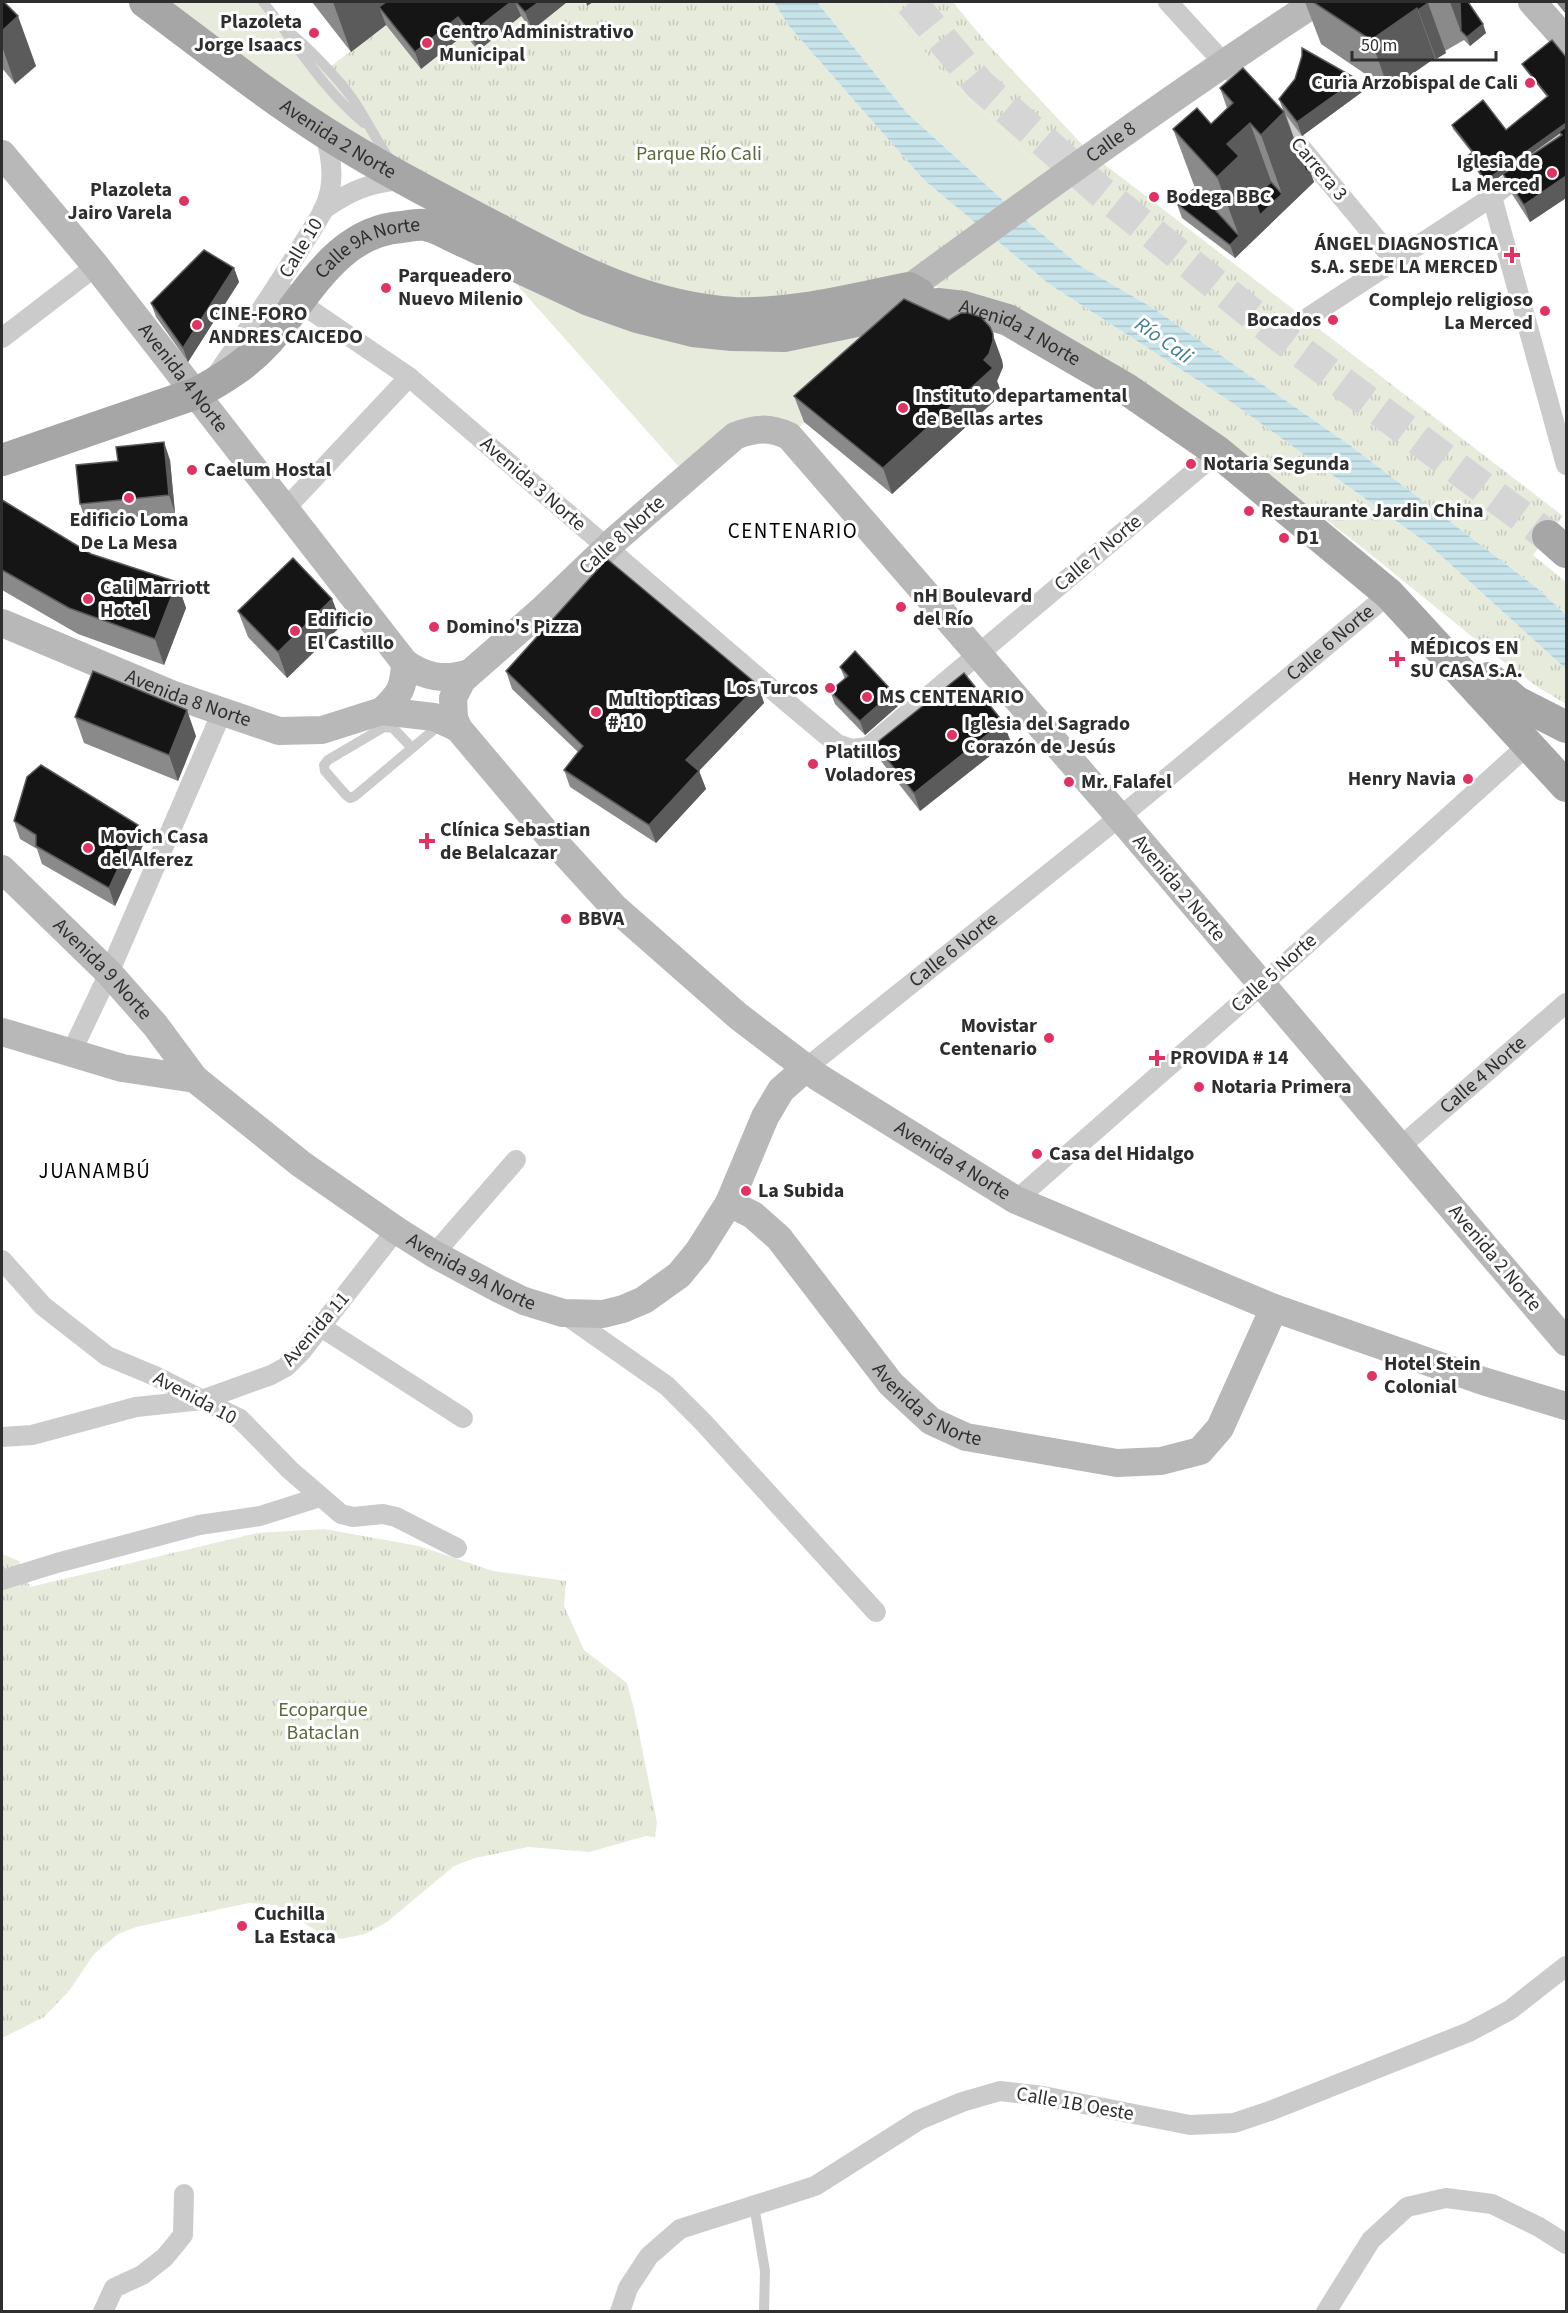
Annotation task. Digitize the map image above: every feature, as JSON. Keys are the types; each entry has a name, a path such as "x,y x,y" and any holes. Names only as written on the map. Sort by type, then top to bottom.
{"main road":[{"name":"Avenida 2 Norte","path":"145,2 230,67 324,132 404,180 546,254"},
{"name":"Calle 8","path":"909,288 1223,62 1316,2"},
{"path":"1532,2 1566,40"},
{"name":"Avenida 4 Norte","path":"2,154 96,266 405,663"},
{"name":"Calle 9A Norte","path":"2,460 197,393 217,382 240,368 267,342 334,257 356,242 388,228 425,225 589,300 637,317"},
{"path":"546,254 597,280 639,295 694,308 733,313 782,312 909,288 938,304"},
{"path":"546,254 637,317"},
{"name":"Avenida 1 Norte","path":"637,317 693,331 776,337 938,304 964,307 1008,320 1125,388 1218,452 1389,594 1566,786"},
{"name":"Calle 8 Norte","path":"451,724 454,718 453,698 456,689 469,674 607,548 735,436 759,428 789,436"},
{"name":"Avenida 2 Norte","path":"789,436 1119,817 1566,1342"},
{"path":"1389,594 1517,702 1566,727"},
{"name":"Avenida 8 Norte","path":"2,623 171,694 279,731 352,732 382,711 422,714 451,724"},
{"path":"382,711 399,696 405,663 416,670 442,678 469,674"},
{"name":"Avenida 4 Norte","path":"451,724 614,907 738,1017 806,1068 1016,1200 1274,1308 1483,1381 1563,1403"},
{"name":"Avenida 9 Norte","path":"2,869 109,973 154,1025 195,1078"},
{"path":"2,1032 72,1051 122,1068 195,1078"},
{"name":"Calle 6 Norte","path":"563,1313 603,1314 623,1309 661,1290 680,1275 698,1252 729,1203 765,1117 781,1090 806,1068"},
{"name":"Avenida 9A Norte","path":"195,1078 301,1164 396,1230 434,1254 524,1301 563,1313"},
{"name":"Avenida 5 Norte","path":"729,1203 753,1215 779,1238 891,1384 931,1421 966,1437 1117,1463 1161,1461 1200,1451 1220,1428 1274,1308"}],"street":[{"name":"Carrera 3","path":"1168,2 1280,123 1394,260"},
{"name":"Calle 10","path":"208,411 217,375 277,287 323,210 330,191 332,170 330,151 324,132"},
{"path":"1307,318 1492,197 1566,139"},
{"name":"Calle 10","path":"323,210 342,196 363,186 383,181 404,180"},
{"path":"1492,197 1566,465"},
{"path":"2,338 96,266"},
{"name":"Avenida 3 Norte","path":"277,287 409,377 837,744 852,749 868,747"},
{"path":"186,383 217,375"},
{"path":"285,509 409,377"},
{"name":"Calle 7 Norte","path":"868,747 1218,452"},
{"name":"Calle 6 Norte","path":"806,1068 1119,817 1389,594"},
{"path":"72,1051 109,973 222,712"},
{"name":"Calle 5 Norte","path":"1016,1200 1262,984 1529,744"},
{"name":"Calle 4 Norte","path":"1400,1147 1566,1003"},
{"path":"434,1254 516,1160"},
{"name":"Avenida 11","path":"2,1437 32,1435 136,1407 202,1400 271,1375 286,1367 321,1327 396,1230"},
{"name":"Avenida 10","path":"2,1260 42,1306 107,1356 156,1376 240,1419 320,1497 341,1514 352,1517 383,1514 396,1517 457,1548"},
{"name":"Avenida 9A Norte","path":"563,1313 668,1386 876,1612"},
{"path":"321,1327 463,1418"},
{"path":"2,1580 198,1525 260,1516 320,1497"},
{"name":"Calle 1B Oeste","path":"620,2312 628,2288 649,2256 680,2229 815,2186 919,2120 962,2102 1000,2091 1043,2096 1190,2125 1234,2123 1270,2111 1469,2032 1510,2010 1566,1966"},
{"path":"103,2312 114,2288 142,2275 165,2257 183,2235 184,2194"},
{"path":"1326,2312 1371,2240 1407,2207 1446,2198 1492,2204 1539,2227 1566,2244"}],"lane":[{"path":"263,2 284,28 298,38 327,69 357,106 367,126 404,180"},
{"path":"412,748 389,726 352,732 324,765 325,771 350,798 412,748 451,724"},
{"path":"754,2205 765,2271 764,2312"}],"green space":[{"path":"145,2 263,2 327,69 404,180"},
{"name":"Parque Río Cali","path":"567,2 584,2 587,6 593,2 774,2 788,25 924,180 986,231 909,288 694,308 404,180 327,69 386,25 421,69 465,34 478,51 521,16"},
{"path":"817,2 883,2 948,79 1047,173 1016,212 907,113"},
{"path":"883,2 953,2 985,41 1091,154 1563,516 1533,555 1566,582 1566,615 1537,588 1351,446 1153,308 1079,265 1016,212 1047,173 948,79"},
{"path":"995,239 1049,284 1231,402 1428,544 1566,669 1566,704 1539,688 1496,656 1354,541 1226,444 937,288 936,285"},
{"path":"487,251 938,304 789,436 777,431 679,467"},
{"name":"Ecoparque Bataclan","path":"324,1529 419,1546 493,1571 566,1581 564,1606 584,1650 627,1683 657,1822 655,1837 646,1836 589,1852 528,1847 475,1858 454,1866 387,1922 365,1934 341,1939 321,1934 276,1905 249,1903 136,1927 118,1934 94,1954 69,1991 44,2017 2,2038 2,1554 19,1561 30,1587 257,1533"}],"water":[{"name":"Río Cali","path":"774,2 817,2 907,113 1016,212 1079,265 1153,308 1351,446 1537,588 1566,615 1566,669 1428,544 1231,402 1049,284 924,180 788,25"}],"building":[{"path":"2,2 18,16 2,31"},
{"path":"386,2 511,2 471,33 458,17 415,52 379,7"},
{"path":"516,2 539,2 525,12"},
{"path":"1313,2 1427,2 1428,3 1371,40"},
{"path":"1460,2 1468,2 1483,24 1467,37 1461,31"},
{"path":"1552,40 1566,57 1566,123 1485,181 1469,155 1473,152 1452,125 1483,100 1506,130 1548,96 1522,64"},
{"path":"1302,48 1357,79 1297,122 1279,99 1295,79"},
{"path":"1243,68 1284,112 1261,135 1250,123 1227,144 1239,156 1217,177 1173,129 1197,108 1211,124 1233,103 1220,88"},
{"path":"1566,127 1566,176 1524,205 1503,174 1562,135 1559,132"},
{"path":"1271,182 1282,194 1260,215 1254,198"},
{"path":"1195,188 1239,236 1230,245 1177,204"},
{"path":"204,250 234,268 183,348 151,303"},
{"name":"Instituto departamental de Bellas artes","path":"904,299 949,320 961,313 981,317 993,334 989,354 984,360 993,368 883,468 794,396"},
{"path":"164,442 169,495 80,504 76,465 118,461 116,447"},
{"name":"Cali Marriott Hotel","path":"2,500 91,554 177,582 155,639 69,608 2,570"},
{"path":"293,558 332,599 278,652 238,611"},
{"path":"607,559 758,685 686,760 699,771 649,825 564,770 583,746 506,671"},
{"name":"MS CENTENARIO","path":"855,651 893,692 860,721 830,691 848,676 840,667"},
{"path":"93,671 187,710 169,755 75,717"},
{"path":"964,673 1003,722 914,793 875,744"},
{"name":"Movich Casa del Alferez","path":"41,765 138,825 109,888 36,846 36,835 14,821 27,777"}],"tunnel":[{"path":"911,2 980,85 1099,190 1277,334 1548,536"}],"place":[{"name":"Plazoleta Jorge Isaacs","path":"314,33"},
{"name":"Centro Administrativo Municipal","path":"427,43"},
{"name":"Curia Arzobispal de Cali","path":"1530,83"},
{"name":"Iglesia de La Merced","path":"1552,173"},
{"name":"Bodega BBC","path":"1154,197"},
{"name":"Plazoleta Jairo Varela","path":"184,201"},
{"name":"ÁNGEL DIAGNOSTICA S.A. SEDE LA MERCED","path":"1512,255"},
{"name":"Parqueadero Nuevo Milenio","path":"386,288"},
{"name":"Complejo religioso La Merced","path":"1545,311"},
{"name":"Bocados","path":"1333,320"},
{"name":"CINE-FORO ANDRES CAICEDO","path":"197,325"},
{"name":"Instituto departamental de Bellas artes","path":"903,408"},
{"name":"Notaria Segunda","path":"1191,464"},
{"name":"Caelum Hostal","path":"192,470"},
{"name":"Edificio Loma De La Mesa","path":"129,498"},
{"name":"Restaurante Jardin China","path":"1249,511"},
{"name":"D1","path":"1284,538"},
{"name":"Cali Marriott Hotel","path":"88,599"},
{"name":"nH Boulevard del Río","path":"901,607"},
{"name":"Domino's Pizza","path":"434,627"},
{"name":"Edificio El Castillo","path":"295,631"},
{"name":"MÉDICOS EN SU CASA S.A.","path":"1397,659"},
{"name":"Los Turcos","path":"830,688"},
{"name":"MS CENTENARIO","path":"867,697"},
{"name":"Multiopticas # 10","path":"596,712"},
{"name":"Iglesia del Sagrado Corazón de Jesús","path":"952,735"},
{"name":"Platillos Voladores","path":"813,764"},
{"name":"Henry Navia","path":"1468,779"},
{"name":"Mr. Falafel","path":"1069,782"},
{"name":"Clínica Sebastian de Belalcazar","path":"427,841"},
{"name":"Movich Casa del Alferez","path":"88,848"},
{"name":"BBVA","path":"566,919"},
{"name":"Movistar Centenario","path":"1049,1038"},
{"name":"PROVIDA # 14","path":"1157,1058"},
{"name":"Notaria Primera","path":"1199,1087"},
{"name":"Casa del Hidalgo","path":"1037,1154"},
{"name":"La Subida","path":"746,1191"},
{"name":"Hotel Stein Colonial","path":"1372,1376"},
{"name":"Cuchilla La Estaca","path":"242,1926"}],"district":[{"name":"CENTENARIO","path":"793,531"},
{"name":"JUANAMBÚ","path":"95,1171"}]}
